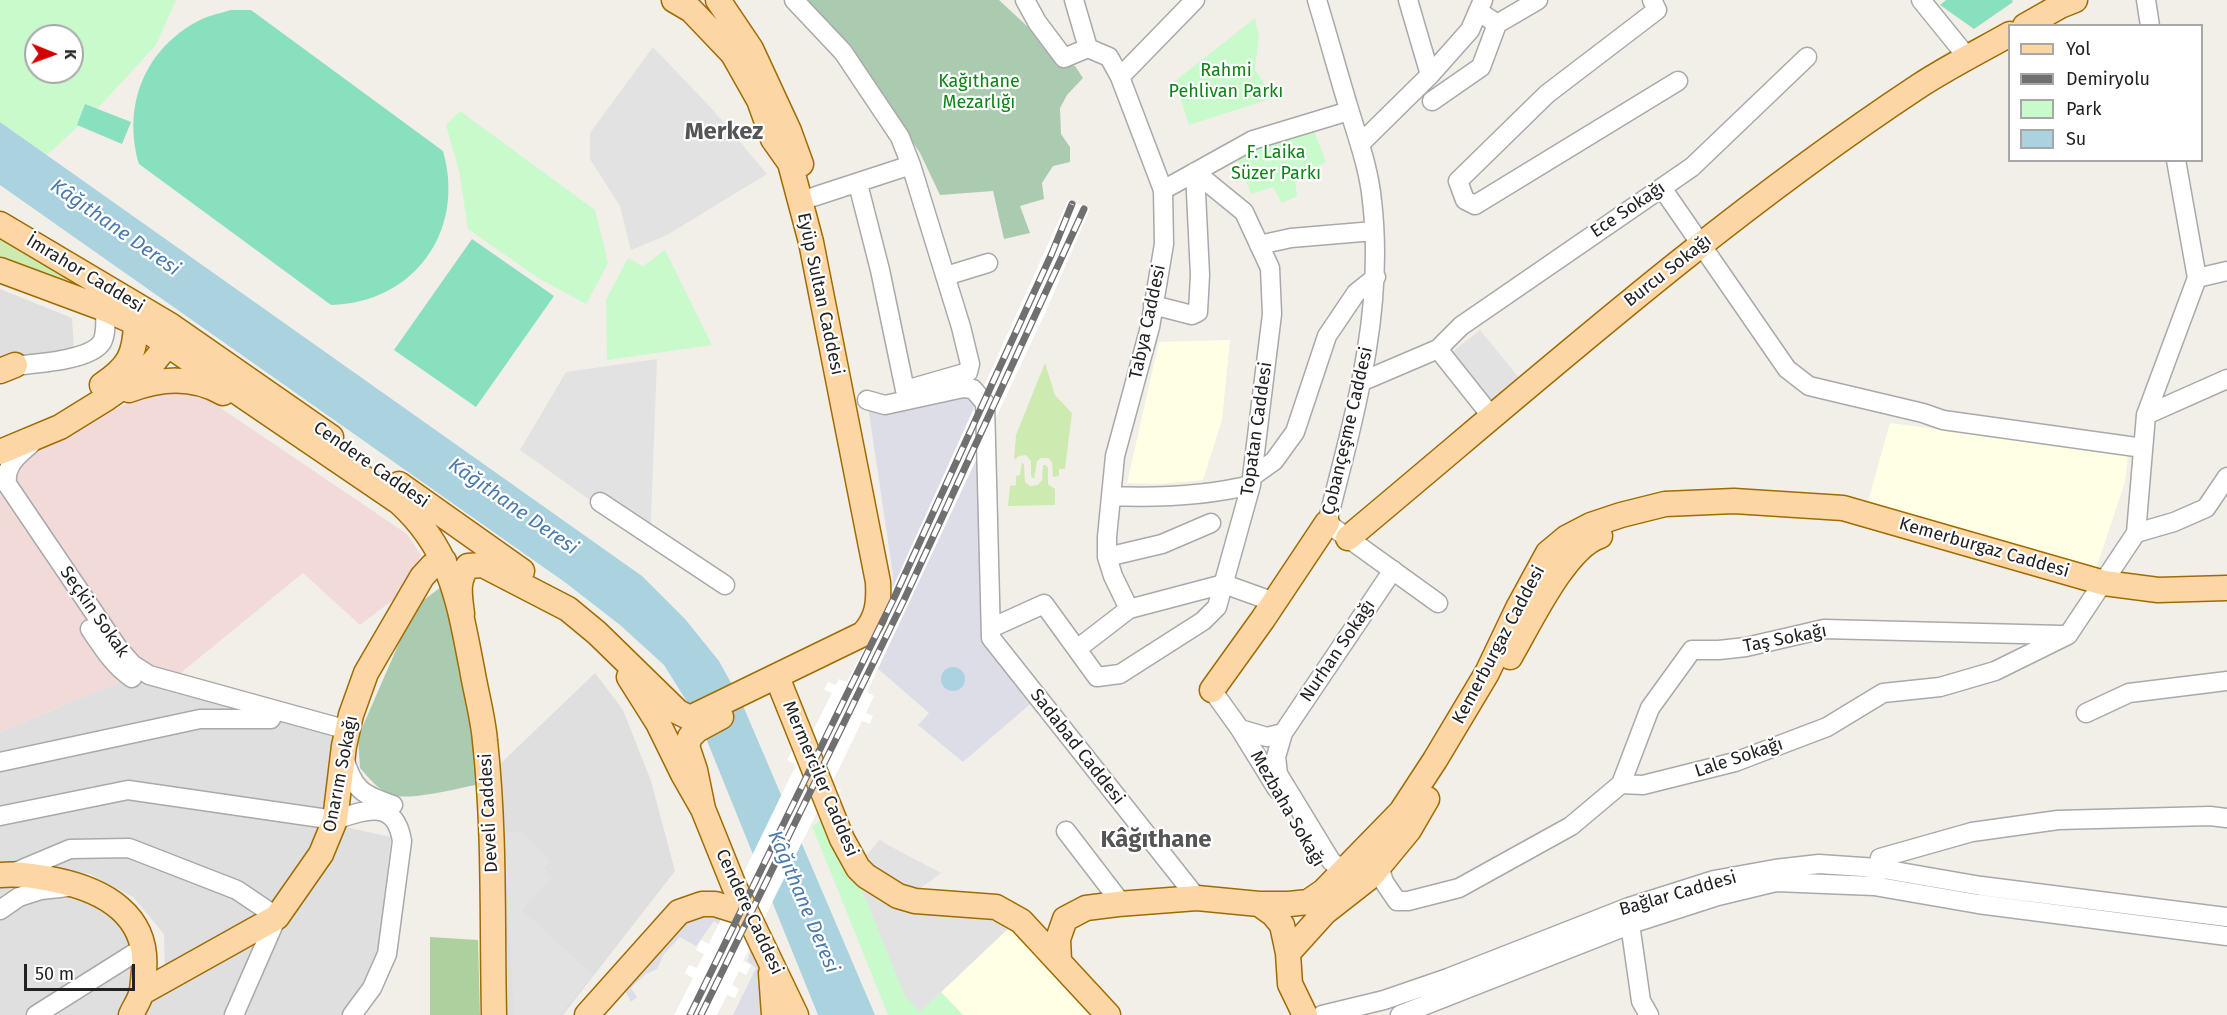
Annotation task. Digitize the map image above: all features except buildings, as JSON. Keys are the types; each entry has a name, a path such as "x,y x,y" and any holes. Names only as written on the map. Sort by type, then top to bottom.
{"main road":[{"name":"Eyüp Sultan Caddesi","path":"674,0 691,10 733,54 759,100 773,139 790,163 811,242 867,491"},
{"name":"Eyüp Sultan Caddesi","path":"718,0 751,49 789,131 813,197 863,401 867,491 878,582 877,625 763,689"},
{"path":"2028,24 2075,0"},
{"name":"Burcu Sokağı","path":"1348,538 1597,328 1773,189 1921,84 2008,35"},
{"path":"0,214 31,242"},
{"name":"İmrahor Caddesi","path":"0,224 168,333"},
{"name":"İmrahor Caddesi","path":"0,270 136,323"},
{"path":"0,437 58,412 119,372 132,356 136,323"},
{"name":"Cendere Caddesi","path":"136,323 168,333 524,573 568,609"},
{"path":"0,452 60,427 107,398 153,364 168,333"},
{"name":"Cendere Caddesi","path":"168,333 259,408 399,502 423,526 444,561 453,581 462,614"},
{"path":"107,398 149,384 187,381 210,387 236,401 259,408"},
{"name":"Kemerburgaz Caddesi","path":"1330,886 1401,812 1487,673 1518,608 1548,553 1566,538 1590,525 1665,504 1734,501 1843,508 2104,583 2158,590 2227,588"},
{"name":"Kemerburgaz Caddesi","path":"1330,886 1371,876 1409,830 1564,564 1581,546 1593,538 1668,516 1751,513 1821,517 1845,521 2014,568 2078,589 2104,583"},
{"name":"Çobançeşme Caddesi","path":"1212,690 1327,523"},
{"name":"Onarım Sokağı","path":"141,993 277,917 321,854 335,820 346,740 366,673 422,577 432,566 444,561"},
{"path":"462,614 459,584 461,574 468,566 483,565 568,609 693,724"},
{"name":"Develi Caddesi","path":"462,614 486,749 491,828 494,1015"},
{"path":"611,647 658,723 703,809"},
{"path":"693,724 763,689"},
{"name":"Mermerciler Caddesi","path":"763,689 858,868 869,879 898,896 915,901 996,907 1022,921 1059,960"},
{"path":"693,724 687,746 695,770 703,809"},
{"name":"Cendere Caddesi","path":"703,809 747,914 796,1015"},
{"path":"5,874 77,884 104,896 124,911 136,926 144,947 145,961 141,993 131,1015"},
{"path":"1108,1015 1059,960 1058,939 1065,919 1086,908 1197,898 1259,904 1330,886"},
{"path":"1286,942 1330,886"},
{"path":"587,1015 680,912 702,904 715,903 747,914"},
{"path":"1259,904 1273,914 1286,942 1290,984 1311,1014"},
{"path":"770,958 774,1015"}],"street":[{"path":"794,0 843,52 900,137 946,276 967,350 970,381 985,403 991,628 1044,604 1077,649 1129,609 1224,584 1274,602"},
{"path":"1025,0 1037,22 1064,58 1088,48 1074,0"},
{"path":"1120,77 1195,0"},
{"name":"Çobançeşme Caddesi","path":"1317,0 1360,143 1372,201 1376,277 1363,381 1327,523"},
{"path":"1408,0 1430,75"},
{"path":"1432,100 1481,68 1497,24 1538,0"},
{"path":"1652,0 1657,10 1547,94 1458,182 1465,200 1475,205 1678,81"},
{"path":"1921,0 1968,58"},
{"path":"2146,0 2150,24"},
{"path":"1360,143 1430,75 1470,30 1480,6 1497,24"},
{"name":"Tabya Caddesi","path":"1088,48 1108,57 1120,77 1163,190 1164,244 1154,305 1115,456 1107,537 1107,557 1113,576 1129,609"},
{"name":"Ece Sokağı","path":"1363,381 1438,349 1461,326 1692,167 1807,57"},
{"path":"1163,190 1253,140 1349,111"},
{"path":"2176,162 2197,279 2146,415 2136,533 2174,522 2206,508 2227,477"},
{"path":"813,197 911,165"},
{"path":"1154,305 1192,315 1198,312 1200,275 1195,172"},
{"name":"Topatan Caddesi","path":"1077,649 1097,677 1120,674 1203,621 1216,607 1252,481 1272,314 1270,268 1244,212 1195,172"},
{"path":"858,184 880,270 905,390"},
{"path":"1662,188 1787,369 1809,386 1923,413 1943,420 2144,448"},
{"path":"1259,245 1291,238 1374,231"},
{"path":"946,276 988,263"},
{"path":"2197,279 2227,271"},
{"path":"1111,496 1149,498 1216,494 1252,481 1274,461 1295,432 1327,336 1356,293 1376,277"},
{"path":"5,368 82,356 95,350 104,337 105,309"},
{"path":"1438,349 1492,417"},
{"path":"2146,415 2227,378"},
{"path":"863,401 905,390 970,381"},
{"path":"863,401 885,405 963,388 970,381"},
{"name":"Seçkin Sokak","path":"42,435 14,459 6,476 7,484 118,648 132,664 149,675 346,740"},
{"name":"Seçkin Sokak","path":"0,492 118,668 138,681 157,688 346,740"},
{"path":"600,502 725,585"},
{"path":"1107,557 1162,544 1211,523"},
{"path":"1327,523 1438,603"},
{"name":"Lale Sokağı","path":"1621,784 1642,785 1735,762 1827,727 1883,693 1940,687 1995,671 2068,635 2136,533"},
{"name":"Nurhan Sokağı","path":"1283,733 1393,570"},
{"name":"Sadabad Caddesi","path":"991,628 991,638 1197,898"},
{"name":"Taş Sokağı","path":"1621,784 1650,708 1692,650 1746,647 1824,628 2068,635"},
{"path":"2086,713 2129,693 2227,681"},
{"name":"Mezbaha Sokağı","path":"1212,690 1240,729 1324,867 1330,886"},
{"path":"0,762 200,719 271,719"},
{"name":"Mezbaha Sokağı","path":"1240,729 1267,737 1283,733"},
{"name":"Mezbaha Sokağı","path":"1283,733 1276,757 1278,774 1331,861 1330,886"},
{"path":"346,740 348,772 358,790 397,807 409,820 412,835 393,962 379,992 364,1015"},
{"path":"1379,866 1384,882 1397,901 1408,901 1459,888 1571,826 1621,784"},
{"path":"0,816 128,790 335,820 366,811 385,812 398,825 402,841 387,954 372,988 352,1015"},
{"path":"1876,877 1880,858 1972,832 2058,820 2210,816 2227,818"},
{"path":"1066,831 1122,904"},
{"path":"5,874 70,849 129,848 237,890 277,917 234,1015"},
{"name":"Bağlar Caddesi","path":"1311,1014 1384,1000 1629,907 1714,880 1820,864 1978,904 2227,936"},
{"name":"Bağlar Caddesi","path":"1400,1015 1630,924 1718,896 1776,882 1876,877 1981,886 2227,917"},
{"path":"0,910 19,897 41,890 59,889 77,884"},
{"path":"1630,924 1641,1001 1649,1015"},
{"path":"36,1015 144,947"}],"shaded area":[{"path":"653,47 712,109 767,174 667,235 631,250 620,206 590,159 590,133"},
{"path":"0,289 72,318 74,352 0,362"},
{"path":"1480,330 1520,379 1482,410 1441,361"},
{"path":"1230,340 1222,420 1203,480 1160,484 1127,483 1159,342"},
{"path":"657,359 650,543 520,450 566,372"},
{"path":"155,389 206,398 407,534 421,555 398,596 360,625 303,573 171,681 119,682 0,732 0,462 80,427"},
{"path":"953,395 978,398 988,639 1036,699 963,762 918,725 929,713 861,654 892,600 893,575 868,406 893,413 954,400"},
{"path":"1890,423 2128,454 2125,482 2095,572 1866,509"},
{"path":"595,673 623,710 651,781 675,871 563,1015 506,1015 498,766"},
{"path":"171,681 340,728 324,824 302,873 266,916 165,974 164,934 133,897 90,874 0,865 0,732 119,682"},
{"path":"341,826 391,837 378,954 346,1015 140,1015 154,993 282,921"},
{"path":"504,832 523,832 551,861 544,869 553,877 522,910 593,975 559,1015 514,1015"},
{"path":"880,839 941,873 918,890 899,888 862,861"},
{"path":"0,882 81,894 116,919 133,949 133,980 125,1007 119,1015 0,1015"},
{"path":"861,888 900,910 986,919 1011,926 920,1012 905,996"},
{"path":"707,908 729,914 752,930 761,987 760,1015 733,1015 756,968 747,961 752,946 714,921 696,946 680,937 664,954 657,969 646,974 631,988 637,997 631,1002 625,991 625,983 662,934 678,918 693,909"},
{"path":"1011,926 1095,1015 963,1015 941,993 920,1012"}],"green space":[{"path":"0,0 176,0 156,45 96,110 47,155 0,122"},
{"name":"Kağıthane Mezarlığı","path":"806,0 999,0 1042,40 1058,62 1075,66 1083,78 1067,95 1060,108 1061,134 1070,147 1070,162 1053,166 1042,183 1044,199 1020,206 1030,233 1004,239 993,191 940,195 920,153 858,61"},
{"path":"1946,0 2012,0 2013,2 1974,29 1940,5"},
{"path":"231,10 251,10 443,151 448,181 447,209 440,234 427,257 409,276 387,291 361,301 331,305 139,164 134,142 136,100 152,62 181,32 204,18"},
{"name":"Rahmi Pehlivan Parkı","path":"1255,18 1259,37 1255,69 1273,98 1189,125 1175,81"},
{"path":"85,104 131,122 122,144 77,125"},
{"path":"460,111 595,210 608,263 586,304 538,278 468,229 459,171 446,125"},
{"name":"F. Laika Süzer Parkı","path":"1312,126 1326,162 1295,177 1297,196 1282,203 1273,187 1251,194 1235,153"},
{"path":"0,234 88,287 86,291 0,257"},
{"path":"472,239 554,296 476,407 394,350"},
{"path":"665,250 712,345 607,360 606,300 628,258 643,266"},
{"path":"1045,363 1055,395 1072,413 1065,469 1059,469 1059,476 1053,477 1052,462 1048,458 1041,458 1037,461 1034,479 1031,476 1031,461 1026,455 1014,460 1016,435"},
{"path":"1022,462 1025,482 1030,486 1038,485 1042,480 1043,465 1046,465 1048,484 1055,489 1055,505 1008,506 1010,486 1016,485 1016,476 1020,475"},
{"path":"441,587 447,587 477,735 480,784 422,795 392,795 378,787 360,768 358,737 406,627 421,602"},
{"path":"825,818 920,1012 941,992 963,1015 888,1015 812,826"},
{"path":"430,937 478,940 480,1015 430,1015"}],"water":[{"name":"Kâğıthane Deresi","path":"0,122 642,576 685,619 719,661 741,701 875,1015 818,1015 699,721 664,665 620,625 566,583 0,185"},
{"path":"948,667 958,667 965,674 965,684 958,691 948,691 941,684 941,674"}],"pier":[{"path":"1068,200 1090,209 1046,311 867,692 874,696 866,713 873,716 870,724 862,721 831,785 841,790 836,799 826,794 743,961 751,965 746,975 739,971 732,985 739,989 735,998 727,995 717,1015 674,1015 693,978 685,973 689,965 697,968 704,954 696,950 701,940 709,944 796,765 787,760 793,749 802,753 832,693 824,689 828,682 836,685 839,679 847,682 885,605"}],"railway":[{"path":"690,1015 895,596 1052,253 1072,204"},
{"path":"701,1015 904,600 1084,209"}],"district":[{"name":"Merkez","path":"724,132"},
{"name":"Kâğıthane","path":"1156,840"}]}
